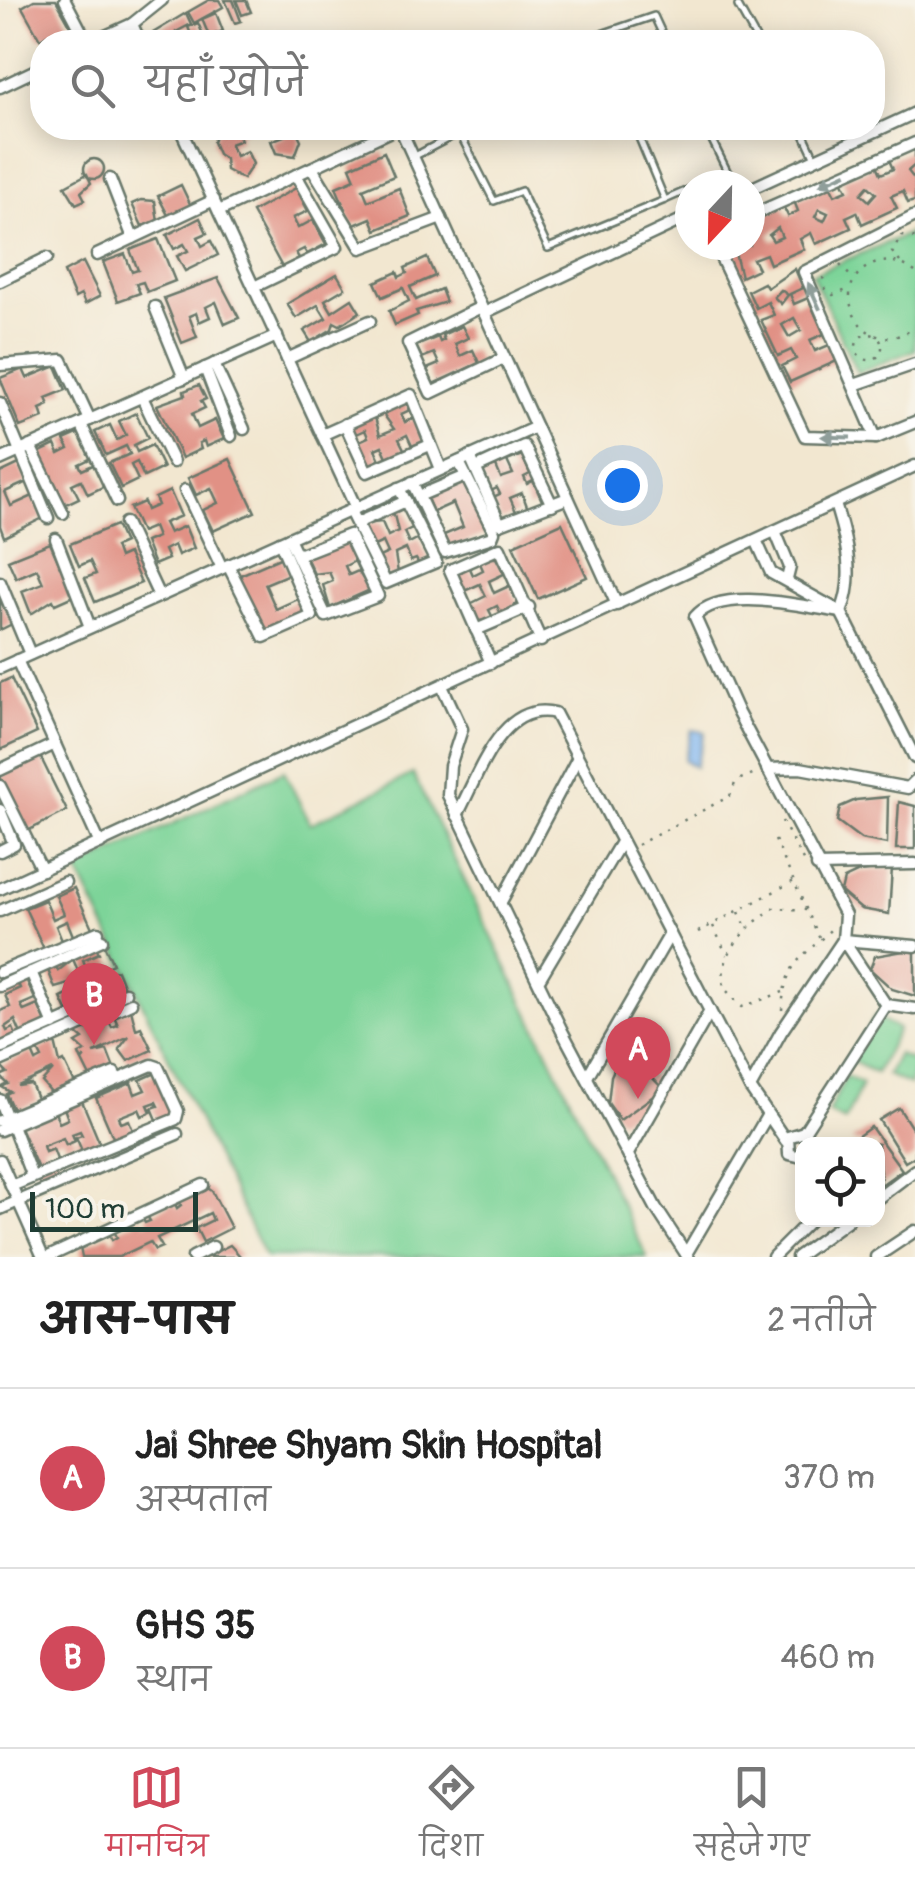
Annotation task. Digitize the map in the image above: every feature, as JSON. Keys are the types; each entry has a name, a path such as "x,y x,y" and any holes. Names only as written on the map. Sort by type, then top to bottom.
{"street":[{"path":"65,0 83,30"},
{"path":"118,30 162,0"},
{"path":"132,24 135,30"},
{"path":"0,87 30,72"},
{"path":"885,127 915,113"},
{"path":"186,140 386,583 436,562 399,488"},
{"path":"97,255 373,140"},
{"path":"405,140 616,606"},
{"path":"765,182 856,140"},
{"path":"765,209 915,143"},
{"path":"312,168 361,248 441,218"},
{"path":"254,287 336,247 296,175"},
{"path":"110,179 133,238"},
{"path":"876,438 804,272 915,216"},
{"path":"504,358 430,393 408,343 675,223"},
{"path":"0,281 47,258"},
{"path":"722,260 805,436 876,438 915,422"},
{"path":"155,307 184,378"},
{"path":"288,360 370,322"},
{"path":"0,460 277,336"},
{"path":"0,365 62,360 117,501"},
{"path":"854,385 915,364"},
{"path":"210,366 244,429"},
{"path":"210,366 231,436"},
{"path":"322,435 410,395 441,469"},
{"path":"142,397 173,462"},
{"path":"0,402 63,514"},
{"path":"345,424 367,472 430,445"},
{"path":"0,668 536,427"},
{"path":"419,496 524,446 552,505"},
{"path":"25,448 48,518"},
{"path":"412,482 445,552 492,537 471,472 470,456"},
{"path":"458,462 471,472 500,524 568,498"},
{"path":"0,889 915,466"},
{"path":"185,490 264,637 312,616 284,540"},
{"path":"356,523 406,500"},
{"path":"835,504 849,569 848,594 841,612"},
{"path":"126,522 159,596"},
{"path":"776,531 790,567 787,579"},
{"path":"284,540 298,556 326,616 378,596 349,535 298,556"},
{"path":"56,539 90,628"},
{"path":"756,540 772,573 841,612 915,758"},
{"path":"491,663 450,570 500,548 541,640"},
{"path":"0,582 30,654"},
{"path":"750,1088 781,1032 843,940 844,914 694,617 708,606 736,599 841,612"},
{"path":"476,630 529,607"},
{"path":"17,660 100,844"},
{"path":"442,686 462,729 446,788 457,815 587,1077 687,1256"},
{"path":"457,815 506,728 517,718 541,710 555,713 750,1088 786,1141 789,1154 795,1156"},
{"path":"0,770 55,744"},
{"path":"502,900 578,759"},
{"path":"769,772 800,768 913,787"},
{"path":"0,786 42,870"},
{"path":"0,810 14,844 0,850"},
{"path":"540,978 624,847"},
{"path":"817,866 915,864"},
{"path":"0,912 65,882"},
{"path":"587,1077 670,934"},
{"path":"0,972 100,936 0,986"},
{"path":"843,940 915,946"},
{"path":"843,940 886,1005 915,1009"},
{"path":"31,972 54,1025"},
{"path":"0,1048 128,998 0,1061"},
{"path":"804,1132 886,1005"},
{"path":"630,1152 710,1011"},
{"path":"0,1130 6,1121 152,1058"},
{"path":"6,1121 152,1065 158,1067 178,1110 176,1118 11,1186"},
{"path":"0,1100 32,1178"},
{"path":"687,1256 767,1116"},
{"path":"786,1141 795,1132 804,1132"},
{"path":"804,1132 807,1137"},
{"path":"0,1209 177,1134"},
{"path":"0,1160 41,1255 203,1185"},
{"path":"885,1186 915,1167"},
{"path":"885,1192 915,1167"},
{"path":"773,1257 803,1227"},
{"path":"797,1257 835,1227"},
{"path":"876,1257 915,1231"},
{"path":"180,1257 213,1247"}],"lane":[{"path":"738,6 751,30"},
{"path":"621,30 654,16 660,30"},
{"path":"413,157 444,140"},
{"path":"463,140 494,201 521,191 548,248 675,196"},
{"path":"640,140 665,200"},
{"path":"712,140 726,170"},
{"path":"806,140 815,159"}],"path":[{"path":"915,238 902,236 892,246 894,256 915,272"},
{"path":"914,262 871,265 854,282 851,310 874,335 881,340 882,353 876,359 863,358 856,347 858,339 874,335 895,337 915,327"},
{"path":"852,288 844,294 828,292 822,284 829,268 846,267 854,282"},
{"path":"624,847 730,796 743,776 769,772"},
{"path":"775,840 820,938"},
{"path":"698,932 794,881"},
{"path":"765,896 770,910"},
{"path":"783,992 742,1007 724,988 722,975 728,956 747,929 770,910 786,906 807,910"},
{"path":"738,910 747,929"},
{"path":"781,1032 783,992 795,960 844,914"},
{"path":"712,924 728,956"}],"green space":[{"path":"915,231 915,350 857,373 812,274"},
{"path":"284,771 310,824 413,774 647,1257 265,1257 77,869"},
{"path":"875,1016 898,1029 876,1073 851,1061"},
{"path":"898,1054 915,1062 910,1085 887,1075"},
{"path":"846,1076 862,1084 845,1121 828,1113"}],"water":[{"path":"692,730 705,732 695,767 684,760"}],"building":[{"path":"34,0 56,0 73,30 35,30 22,7"},
{"path":"209,0 219,0 223,7 194,23 188,12"},
{"path":"225,0 233,0 241,21 235,23"},
{"path":"236,0 246,0 251,12 242,15"},
{"path":"186,13 191,24 180,30 158,30"},
{"path":"216,13 223,30 207,30 202,19"},
{"path":"241,140 230,144 236,156 247,151 253,164 243,179 226,170 225,159 213,142"},
{"path":"301,140 295,156 276,153 271,141"},
{"path":"915,148 915,165 908,171 915,180 915,201 908,203 903,191 891,196 897,208 862,224 857,212 846,217 851,228 816,244 811,233 800,239 804,249 770,264 765,254 765,214 783,206 788,216 798,211 794,201 830,185 835,195 847,190 842,180 877,165 881,174 893,169 889,160","holes":["868,186 876,193 869,201 861,194","819,209 828,213 824,221 815,217","778,228 782,237 773,241 769,235"]},
{"path":"384,152 394,176 363,189 368,201 399,188 410,216 376,230 371,218 352,226 336,187 355,179 350,167"},
{"path":"94,159 104,169 94,179 84,169"},
{"path":"87,174 91,183 81,192 85,200 76,204 65,186"},
{"path":"181,185 191,206 169,217 158,196"},
{"path":"296,188 308,211 293,218 298,228 313,220 326,244 307,254 304,249 296,253 299,258 282,267 252,212"},
{"path":"155,201 158,222 142,226 132,204"},
{"path":"200,218 207,233 198,237 202,246 211,241 218,255 185,271 177,256 188,251 184,244 174,249 167,235"},
{"path":"158,239 175,281 147,292 143,282 136,284 140,293 118,301 103,262 125,254 132,272 138,270 130,250"},
{"path":"427,258 435,276 410,287 416,300 441,289 446,302 416,311 418,315 395,325 389,311 409,301 403,288 382,297 375,282 397,272 399,277 407,273 405,268"},
{"path":"737,260 754,260 758,269 741,277"},
{"path":"83,262 100,296 85,304 81,295 75,298 64,272"},
{"path":"795,269 803,288 790,294 794,304 808,298 824,334 810,340 815,351 829,345 837,361 790,382 782,366 796,359 791,350 778,356 761,320 774,315 768,302 756,308 748,291 764,283 767,288","holes":["781,290 788,295 781,304 774,297","794,318 801,330 789,337 782,325"]},
{"path":"337,274 345,288 325,300 332,312 352,299 360,312 340,325 334,322 332,329 311,342 304,331 326,318 318,305 296,318 287,304"},
{"path":"218,278 239,318 225,324 216,302 206,307 210,317 199,322 196,313 189,316 197,337 182,343 164,298"},
{"path":"462,326 468,338 455,344 460,356 473,350 479,363 433,384 427,369 439,364 434,353 422,358 416,346 438,337 440,342 444,340 442,335"},
{"path":"56,366 66,390 46,398 49,405 40,409 43,418 20,427 0,378 23,369 27,378"},
{"path":"199,385 206,399 201,401 205,408 192,414 198,428 215,420 224,439 206,447 204,441 199,443 201,449 182,458 157,405 185,395 184,391"},
{"path":"405,400 410,410 401,414 405,422 414,418 425,442 413,448 407,435 399,439 405,451 388,459 382,446 375,449 381,462 369,468 357,442 368,437 365,430 354,435 349,425 374,414 380,435 394,429 381,411"},
{"path":"136,413 148,438 134,445 137,452 152,445 163,468 144,477 137,462 131,465 138,480 121,488 109,463 130,454 126,446 106,455 95,432 110,425 117,440 126,435 119,421"},
{"path":"80,433 92,458 79,464 82,470 95,464 105,486 88,494 81,480 72,484 79,498 64,505 38,453 55,445 59,454 69,449 64,440"},
{"path":"522,455 530,474 524,477 527,484 533,481 543,503 528,509 522,493 510,498 517,514 501,521 491,498 500,494 497,488 489,492 480,472 496,466 501,478 513,474 507,461"},
{"path":"230,459 255,512 213,531 203,510 218,503 211,488 196,495 188,478"},
{"path":"19,464 27,482 5,492 11,506 33,496 43,518 4,537 0,526 0,473"},
{"path":"465,479 488,533 450,550 444,535 463,527 453,503 433,512 426,496"},
{"path":"170,491 181,516 164,523 169,533 185,526 194,548 178,555 174,545 164,550 168,559 154,565 145,542 157,537 153,527 141,532 130,508 144,502 147,510 158,505 155,498"},
{"path":"404,506 414,527 404,532 409,543 419,538 429,559 419,564 416,559 411,561 406,549 395,554 398,573 389,578 379,557 388,553 383,542 374,546 364,524 382,522 388,536 398,531 393,511"},
{"path":"562,523 587,577 538,599 513,545"},
{"path":"116,525 124,543 115,547 119,558 128,554 141,583 95,602 85,578 96,574 90,561 79,566 70,544"},
{"path":"346,539 354,556 353,562 345,566 349,575 358,571 370,590 330,608 323,585 333,581 329,572 314,574 306,557"},
{"path":"50,543 73,596 55,604 53,600 31,614 22,591 43,583 37,569 16,578 8,560"},
{"path":"282,557 289,574 265,584 276,609 300,598 306,613 263,632 238,576"},
{"path":"496,558 504,574 489,581 494,593 509,586 518,603 501,614 497,606 489,610 493,618 476,622 468,605 486,596 480,584 462,592 455,577 469,566 473,575 483,570 479,561"},
{"path":"0,599 12,624 0,630"},
{"path":"11,678 37,733 0,750 0,683"},
{"path":"40,756 67,811 25,832 0,776"},
{"path":"888,797 887,844 861,839 837,821 840,807 856,800"},
{"path":"899,802 915,806 915,849 896,849"},
{"path":"892,868 889,914 861,909 841,892 844,879 859,872"},
{"path":"74,888 93,930 74,938 67,921 56,926 63,943 45,951 25,908 45,900 53,919 64,914 56,896"},
{"path":"104,945 113,964 100,970 102,976 117,970 125,990 107,994 101,1001 94,985 84,992 85,996 92,994 96,1003 69,1015 61,998 76,991 72,983 55,988 48,970 56,966 58,971 73,959 80,976 88,972 83,960 99,953 96,948"},
{"path":"915,949 915,996 892,989 870,969 875,956"},
{"path":"26,979 35,999 21,1005 24,1011 38,1005 47,1025 36,1026 22,1036 15,1020 5,1027 7,1031 13,1028 17,1038 0,1042 0,1011 10,1007 5,995 20,988 18,983"},
{"path":"131,1009 136,1029 141,1027 152,1050 128,1061 119,1049 129,1036 94,1053 107,1050 114,1068 91,1079 82,1061 85,1057 81,1059 79,1054 85,1051 76,1043 83,1039 76,1033 108,1019 112,1027 118,1025 114,1016"},
{"path":"55,1042 60,1063 64,1061 75,1084 52,1094 42,1082 53,1070 18,1086 31,1084 38,1101 14,1112 6,1094 10,1092 2,1087 8,1084 0,1076 7,1073 0,1066 32,1052 36,1061 42,1058 38,1050"},
{"path":"616,1065 635,1067 632,1076 644,1081 648,1073 661,1087 656,1099 652,1097 620,1120 608,1103 611,1076"},
{"path":"158,1072 176,1115 158,1122 152,1108 158,1106 156,1102 148,1105 151,1112 142,1116 139,1109 119,1117 121,1123 129,1120 134,1133 115,1142 96,1098 131,1083 135,1094 145,1090 140,1080"},
{"path":"82,1101 100,1144 82,1151 76,1137 82,1135 80,1131 72,1134 75,1141 66,1145 63,1138 43,1146 45,1152 53,1149 58,1162 39,1171 20,1127 55,1112 59,1123 68,1119 64,1108"},
{"path":"899,1108 915,1133 915,1156 905,1162 879,1120"},
{"path":"871,1127 878,1137 857,1137"},
{"path":"885,1146 902,1170 885,1182"},
{"path":"206,1187 212,1191 231,1228 203,1242 196,1228 213,1220 210,1213 157,1238 162,1247 155,1250 150,1242 119,1257 82,1257 80,1248 109,1234 112,1240 117,1237 114,1231 142,1218 145,1223 150,1221 147,1216 174,1202 177,1208 181,1205 179,1200"},
{"path":"230,1245 241,1257 206,1257"}],"place":[{"name":"GHS 35","path":"94,1045"},
{"name":"Jai Shree Shyam Skin Hospital","path":"638,1099"}]}
